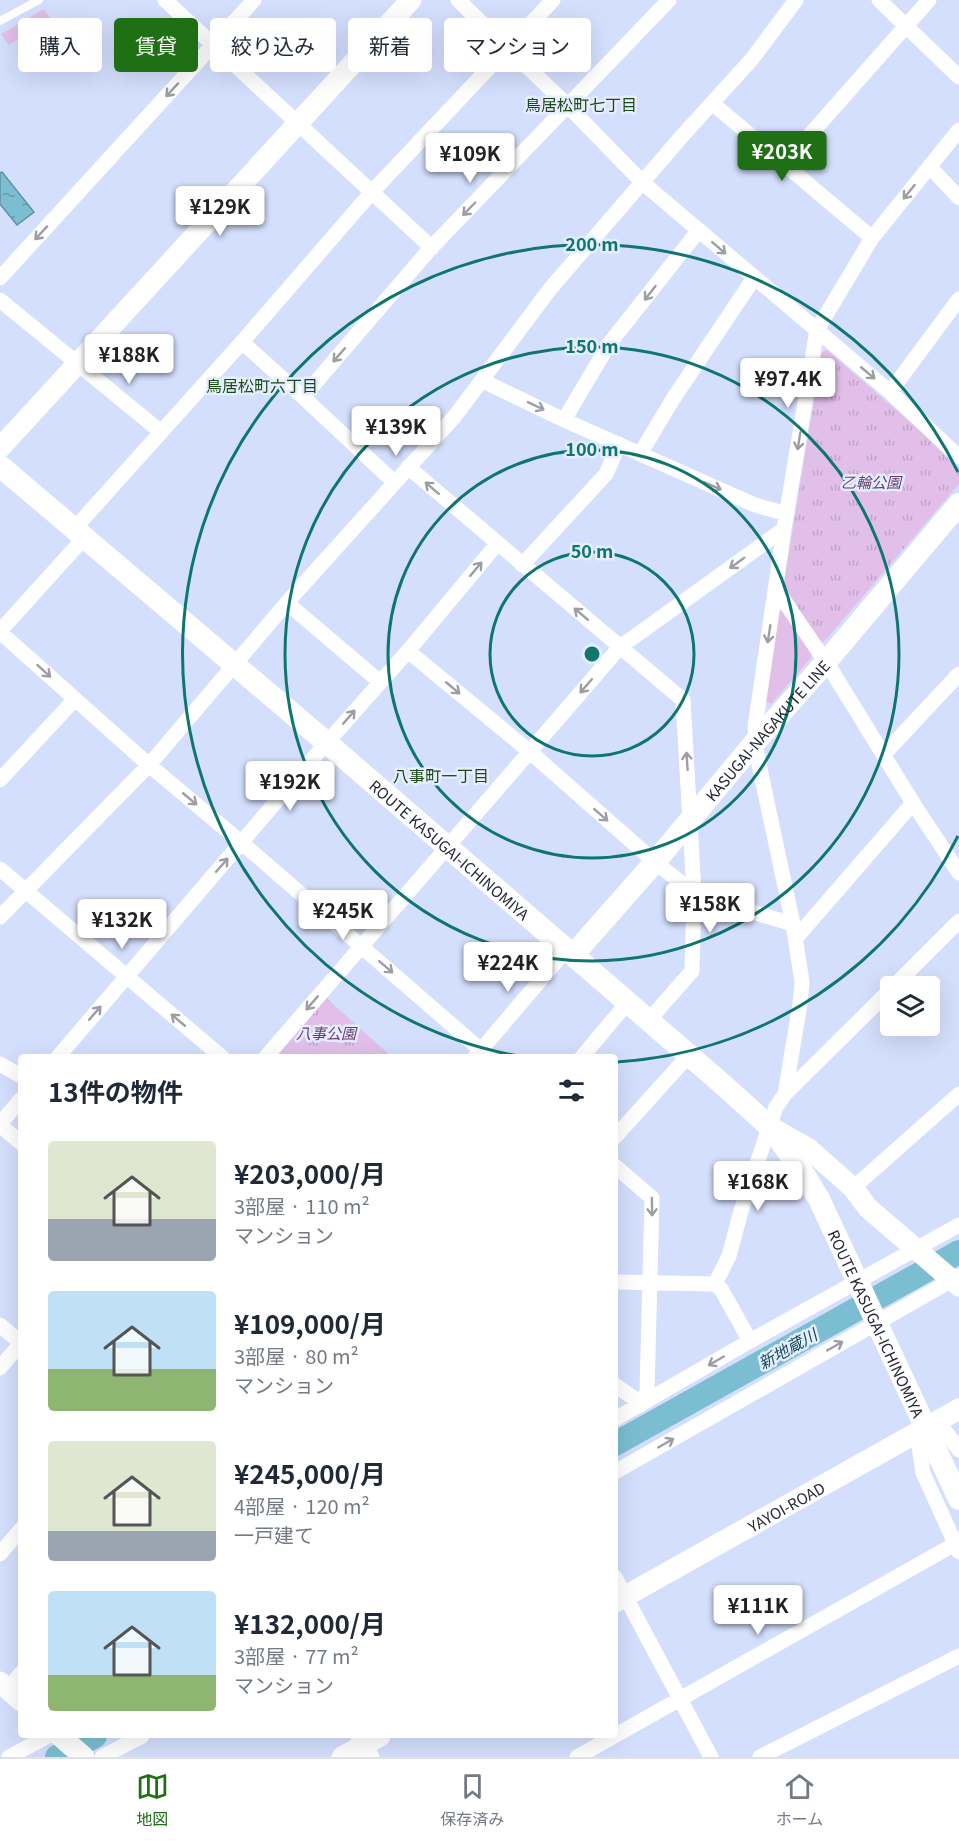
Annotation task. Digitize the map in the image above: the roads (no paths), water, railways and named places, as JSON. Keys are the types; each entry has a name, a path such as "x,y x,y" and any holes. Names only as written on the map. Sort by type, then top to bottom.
{"main road":[{"path":"0,448 411,0"},
{"name":"ROUTE KASUGAI-ICHINOMIYA","path":"0,466 327,743 689,1054 770,1127 819,1199 926,1428 950,1456 959,1499"},
{"name":"KASUGAI-NAGAKUTE LINE","path":"570,953 655,862 959,504"},
{"path":"770,1127 809,1149 853,1188 868,1208 954,1279"},
{"name":"YAYOI-ROAD","path":"620,1599 959,1409"},
{"path":"62,1738 84,1757"},
{"path":"342,1757 369,1743"}],"street":[{"path":"165,0 210,43"},
{"path":"238,18 254,0"},
{"path":"458,0 476,18"},
{"path":"536,18 553,0"},
{"path":"303,397 432,248 669,0"},
{"path":"0,917 149,765 287,603 455,416 550,289 752,59 796,0"},
{"path":"879,0 959,77"},
{"path":"785,163 929,0"},
{"path":"0,278 210,49"},
{"path":"241,72 432,248"},
{"path":"481,1054 361,946 149,765 0,631 161,432 371,193 485,72"},
{"path":"532,72 568,106 642,183 890,392 959,457"},
{"path":"712,103 872,238"},
{"path":"785,1094 802,982 795,931 757,755 755,727 817,330 872,238 959,130"},
{"path":"930,167 959,198"},
{"path":"564,420 609,344 699,230"},
{"path":"640,454 673,399 754,278"},
{"path":"890,392 959,299"},
{"path":"0,300 161,432"},
{"path":"242,342 394,482"},
{"path":"483,381 786,521"},
{"path":"522,565 606,474 619,444"},
{"path":"408,467 683,700 694,893 692,972 649,1020"},
{"path":"268,1054 620,647 786,521"},
{"path":"60,1054 408,651 497,544"},
{"path":"776,589 826,662 959,873"},
{"path":"287,603 380,682"},
{"path":"408,651 529,751 655,862 694,893 795,931"},
{"path":"884,754 959,674"},
{"path":"0,780 75,699"},
{"path":"795,931 913,803"},
{"path":"0,869 218,1054"},
{"path":"904,976 959,921"},
{"path":"483,1054 570,953"},
{"path":"715,1284 729,1256 741,1211 776,1107 785,1094 880,1000"},
{"path":"585,1054 628,1002"},
{"path":"618,1134 689,1054"},
{"path":"0,1064 18,1074"},
{"path":"853,1188 959,1094"},
{"path":"18,1104 0,1125 18,1140"},
{"path":"618,1169 652,1198 647,1392 642,1404"},
{"path":"618,1417 750,1341 860,1284 959,1225"},
{"path":"618,1470 875,1319 954,1279"},
{"path":"618,1282 715,1284 721,1288 750,1341"},
{"path":"0,1325 18,1340"},
{"path":"0,1368 18,1347"},
{"path":"618,1387 642,1404"},
{"path":"618,1734 957,1548 923,1473 919,1446 926,1428"},
{"path":"1,1550 18,1532"},
{"path":"620,1599 711,1757"},
{"path":"760,1757 959,1656"},
{"path":"9,1757 44,1738"},
{"path":"102,1757 137,1738"},
{"path":"577,1757 611,1738"}],"lane":[{"path":"0,21 39,0"}],"water":[{"path":"2,172 34,212 17,225 0,204 0,173"}],"waterway":[{"name":"新地蔵川","path":"618,1442 959,1252"},
{"name":"新地蔵川","path":"57,1757 91,1738"}],"district":[{"name":"鳥居松町七丁目","path":"581,104"},
{"name":"鳥居松町六丁目","path":"262,385"},
{"name":"八事町一丁目","path":"441,775"}],"park label":[{"name":"乙輪公園","path":"871,481"},
{"name":"八事公園","path":"326,1032"}]}
